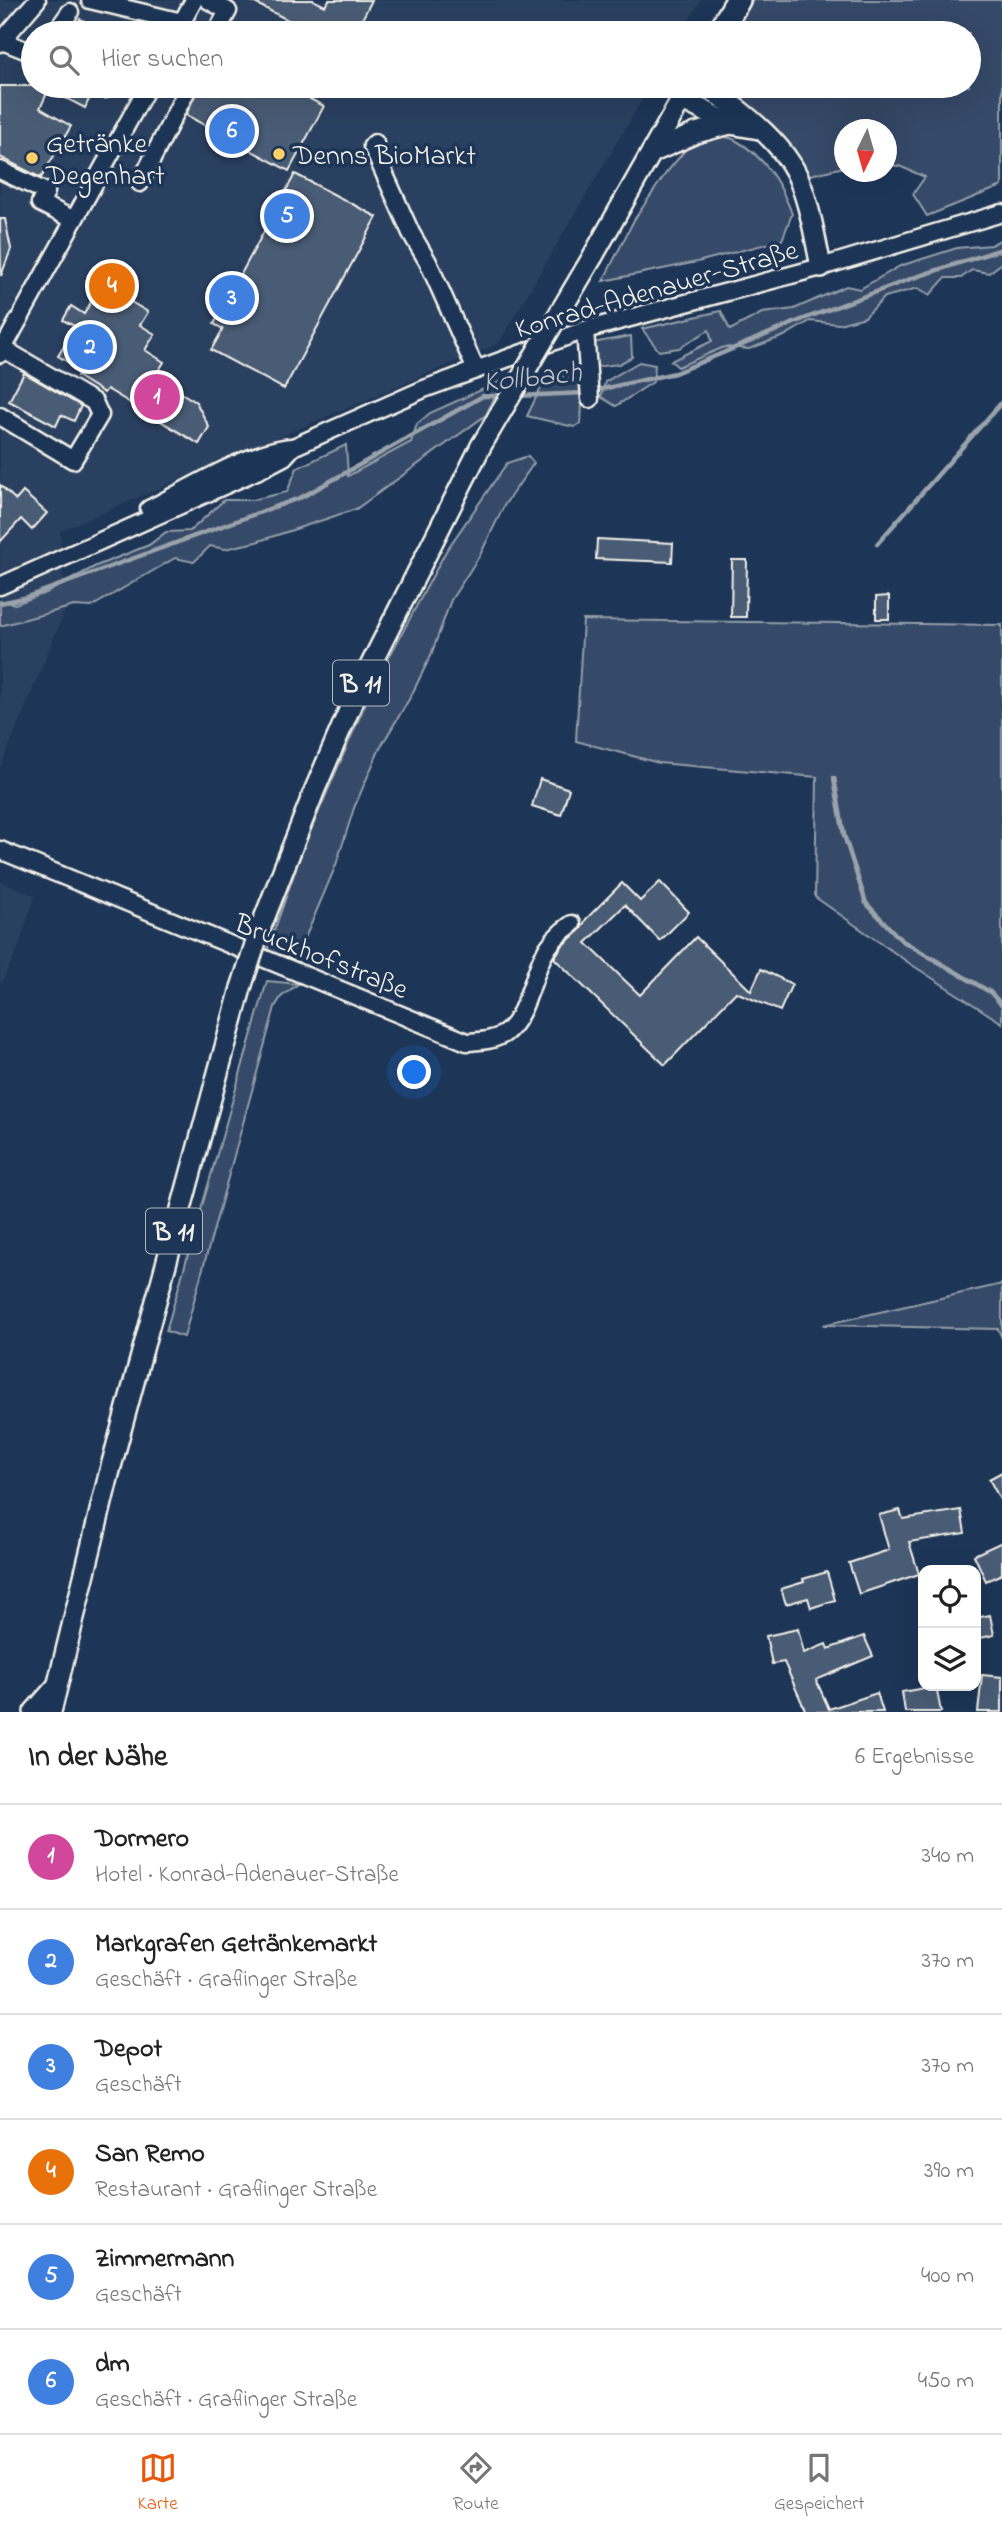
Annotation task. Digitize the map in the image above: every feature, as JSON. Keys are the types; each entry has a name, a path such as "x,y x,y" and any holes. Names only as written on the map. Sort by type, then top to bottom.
{"highway":[{"path":"726,21 738,0"}],"main road":[{"name":"B 11","path":"51,1712 119,1436 241,988 260,929 356,694 481,446 682,98"},
{"path":"693,98 730,124"},
{"path":"723,98 745,112 780,150 797,174 808,205 821,267"},
{"path":"653,152 696,133 730,124 759,129"},
{"path":"34,1712 57,1686"}],"street":[{"path":"21,49 1,42 37,0"},
{"path":"90,0 157,21"},
{"path":"183,21 194,0"},
{"path":"208,0 228,11 223,21"},
{"path":"64,21 70,12"},
{"path":"0,416 73,460 100,415 94,402 2,352 141,98"},
{"path":"140,183 183,98"},
{"path":"375,143 372,146 476,370"},
{"path":"0,170 46,192 40,203 75,220"},
{"name":"Konrad-Adenauer-Straße","path":"0,575 105,530 227,469 280,447 293,447 424,389 585,330 821,267 1002,213"},
{"path":"585,330 590,391"},
{"name":"Konrad-Adenauer-Straße","path":"0,586 261,469 284,457 293,447"},
{"name":"Bruckhofstraße","path":"0,850 467,1042 490,1040 516,1023 544,955 559,933 572,924"}],"shaded area":[{"path":"0,0 701,0 688,21 21,21 21,98 643,98 499,343 60,531 66,609 0,768"},
{"path":"753,0 1002,0 1002,186 927,216 913,194 925,177 897,166 897,119 834,119 834,169 810,175 789,146 735,98 981,98 981,21 741,21"},
{"path":"708,135 735,140 755,154 770,171 792,214 782,240 697,262 603,281 634,220 666,173 692,142"},
{"path":"1002,239 1002,263 989,273 972,270 961,278 945,278 930,295 918,288 885,297 865,317 839,324 810,321 784,336 749,349 724,347 678,367 671,361 712,341 709,330 679,348 659,351 642,329 721,311 730,330 762,313 794,309 846,286 860,289 900,266 957,248 991,245"},
{"path":"631,336 632,357 619,364 595,367 592,343"},
{"path":"639,362 655,365 653,382 616,406 601,397 605,382"},
{"path":"553,372 579,381 583,386 581,423 574,427 527,416 546,377"},
{"path":"503,380 486,415 356,509 256,542 225,549 210,546 194,562 175,558 91,607 74,606 0,626 0,601 15,604 46,593 96,566 149,545 166,532 190,531 224,500 252,500 287,492 297,468 346,445 348,476 411,442 417,424 430,413"},
{"path":"528,456 534,463 505,504 480,555 451,600 431,655 411,696 380,748 354,808 336,865 297,962 267,951 304,846 370,693 446,551 507,463"},
{"path":"583,620 1002,625 1002,1023 909,963 815,897 817,777 659,763 576,741"},
{"path":"0,881 35,896 17,951 0,985"},
{"path":"267,981 298,984 281,997 275,1007 184,1337 166,1331"},
{"path":"1002,1284 1002,1338 998,1329 823,1325"}],"building":[{"path":"249,0 313,0 325,6 329,0 372,0 361,21 290,21"},
{"path":"0,86 21,86 21,98 45,98 40,108 71,126 41,178 0,157"},
{"path":"66,98 90,98 85,108"},
{"path":"194,98 311,98 324,106 289,171 186,115"},
{"path":"295,174 377,217 284,389 211,350 223,329 214,324"},
{"path":"0,219 5,219 11,249 1,276"},
{"path":"109,271 134,285 126,299 148,312 140,325 155,334 145,350 164,362 155,377 196,402 209,427 199,444 107,389 104,393 77,376 81,370 58,356 76,327 63,320 71,306 84,314"},
{"path":"24,373 81,406 74,421 61,415 56,426 9,401"},
{"path":"0,485 16,500 23,492 47,513 32,530 21,519 0,542"},
{"path":"597,539 673,543 672,562 596,559"},
{"path":"732,560 747,560 746,617 731,617"},
{"path":"889,596 889,619 876,619 876,597"},
{"path":"540,779 569,789 561,815 532,806"},
{"path":"660,882 689,912 660,941 625,905 586,943 640,995 696,937 751,991 761,969 792,984 780,1011 736,992 665,1065 554,958 563,945 581,929 586,919 622,883 640,901"},
{"path":"1002,1472 1002,1503 989,1479"},
{"path":"900,1510 903,1519 961,1510 965,1533 909,1542 918,1574 859,1594 849,1563 889,1550 879,1515"},
{"path":"1002,1542 1002,1574 986,1581 981,1565 974,1555"},
{"path":"827,1572 835,1600 811,1608 808,1598 786,1604 781,1589"},
{"path":"990,1615 994,1635 981,1638 981,1617"},
{"path":"798,1629 804,1653 826,1644 828,1649 864,1636 873,1656 816,1680 829,1709 877,1693 883,1712 806,1712 784,1662 772,1664 766,1636"},
{"path":"982,1675 1002,1677 1002,1712 978,1712"},
{"path":"918,1689 937,1691 941,1712 905,1712 902,1692"}],"waterway":[{"name":"Kollbach","path":"593,391 675,373 801,320 913,278 1002,249"},
{"name":"Kollbach","path":"517,396 585,393"},
{"name":"Kollbach","path":"0,603 24,598 302,497 483,396 504,396"},
{"path":"877,544 1002,402"},
{"path":"834,778 844,835 866,903 901,940 990,992 1002,1005"}],"place":[{"name":"dm","path":"232,131"},
{"name":"Denns BioMarkt","path":"279,154"},
{"name":"Getränke Degenhart","path":"32,158"},
{"name":"Zimmermann","path":"287,216"},
{"name":"San Remo","path":"112,286"},
{"name":"Depot","path":"232,298"},
{"name":"Markgrafen Getränkemarkt","path":"90,347"},
{"name":"Dormero","path":"157,397"}]}
